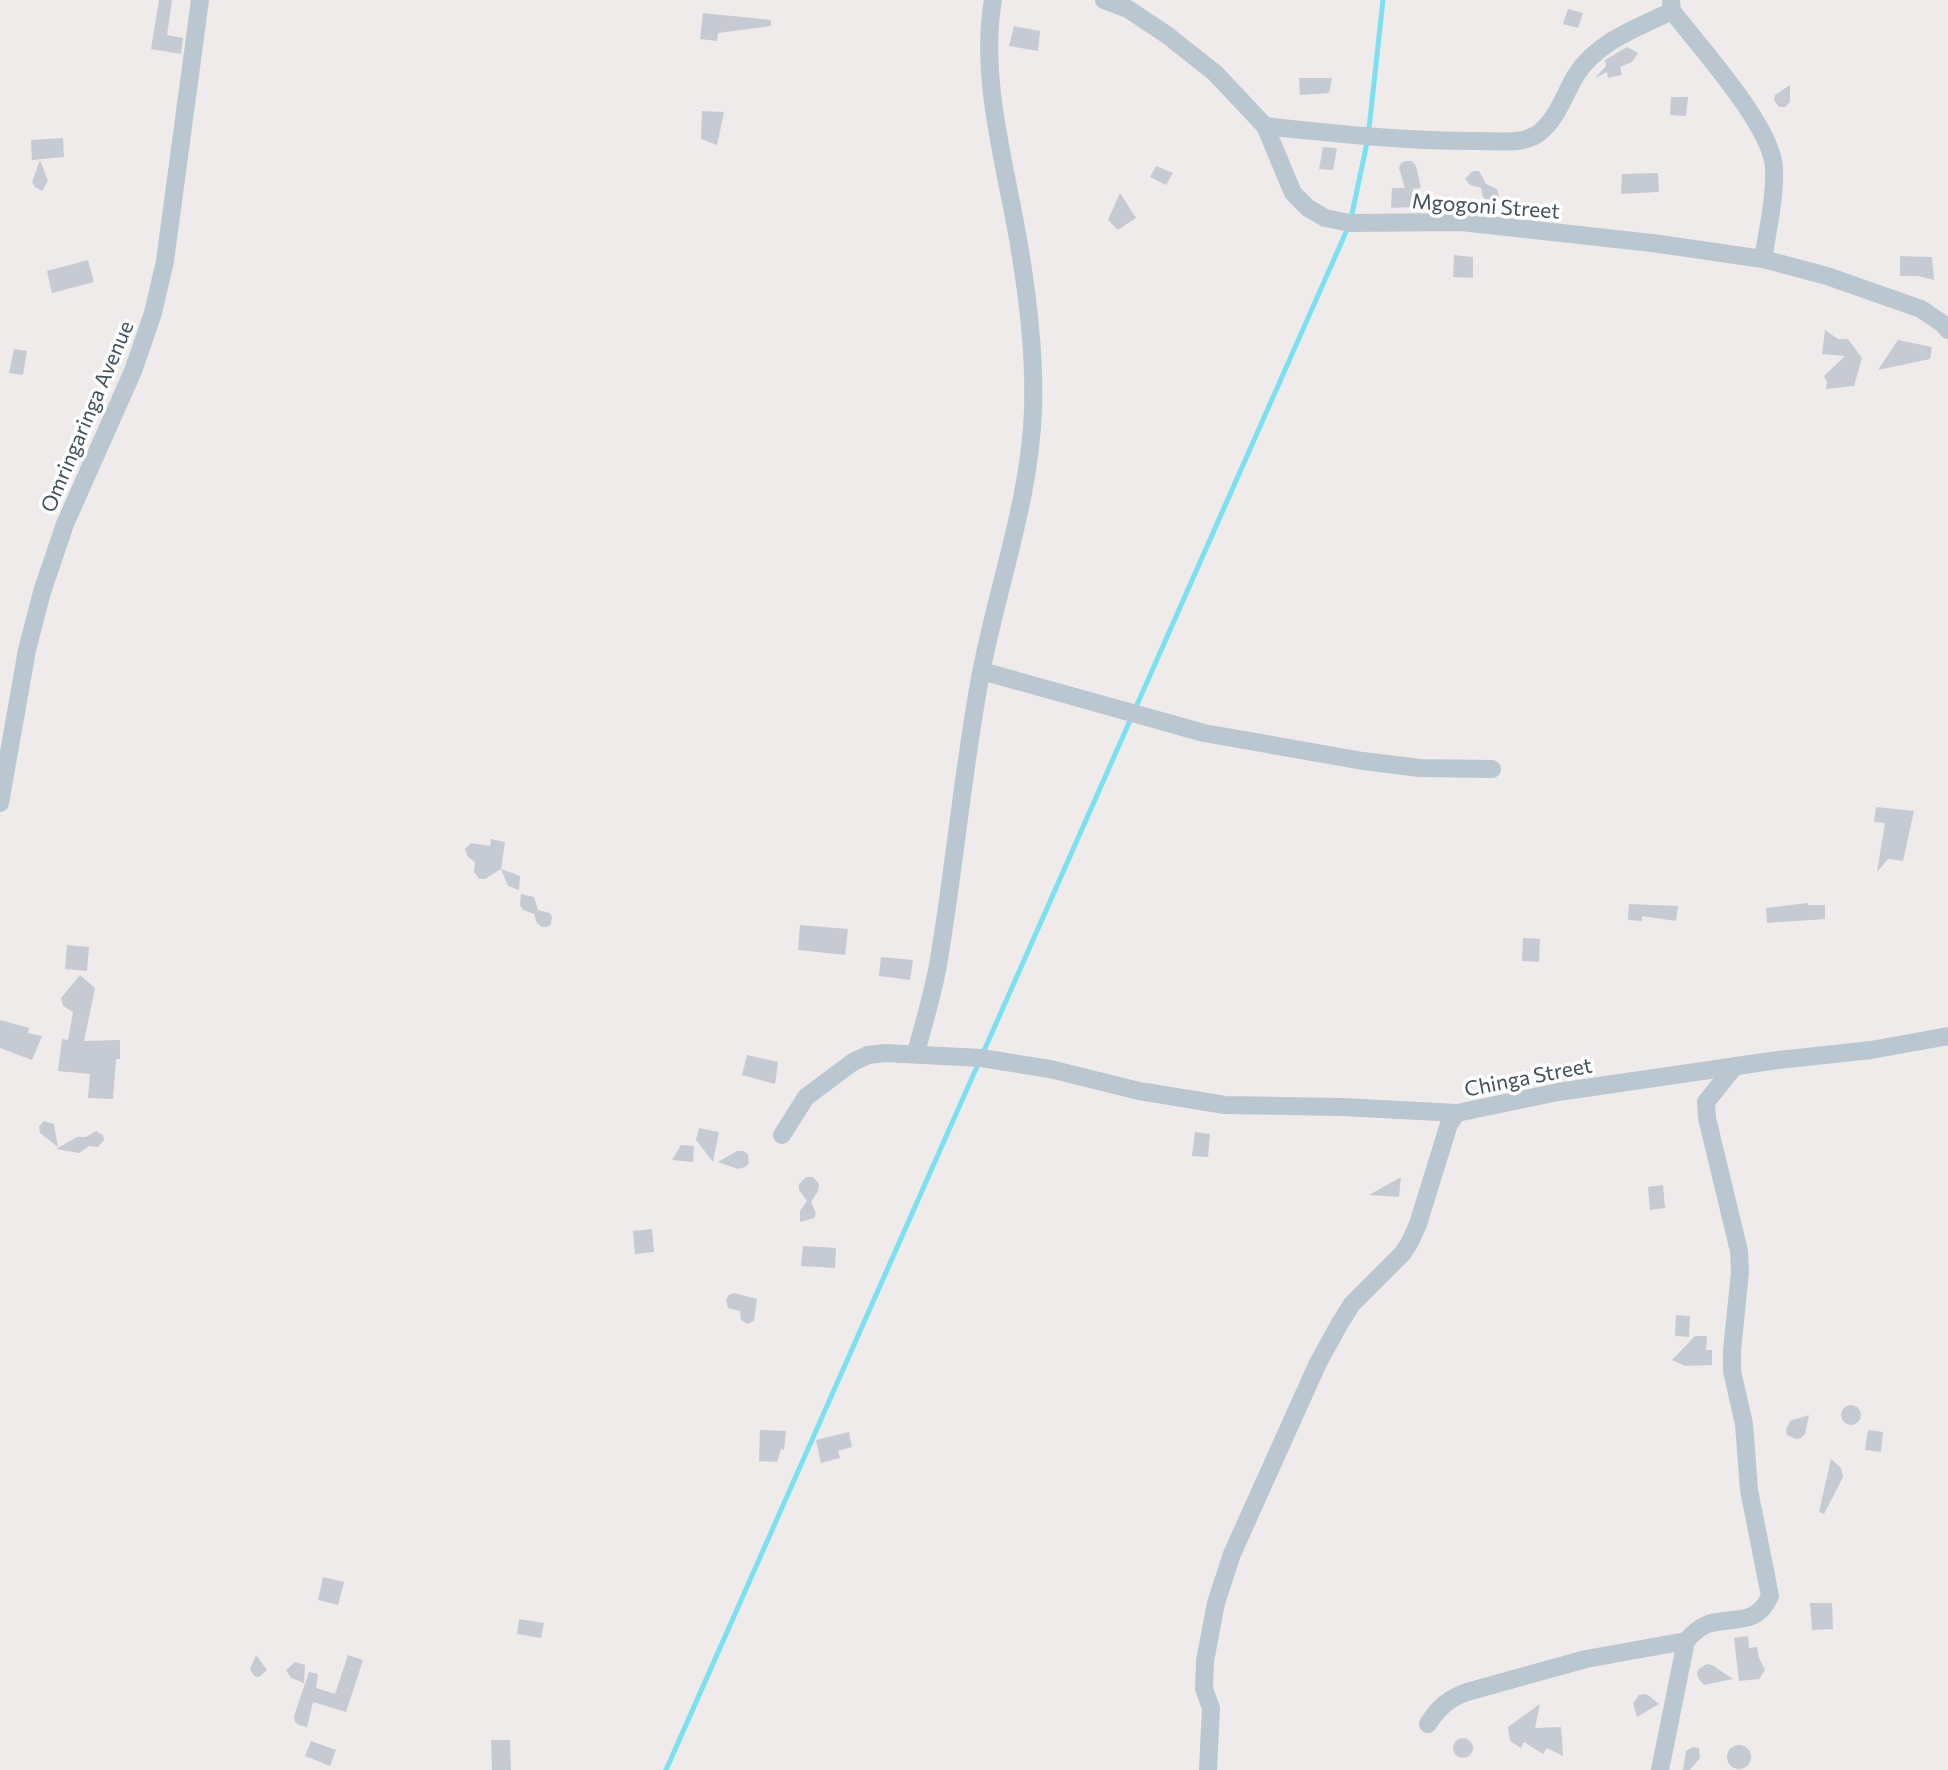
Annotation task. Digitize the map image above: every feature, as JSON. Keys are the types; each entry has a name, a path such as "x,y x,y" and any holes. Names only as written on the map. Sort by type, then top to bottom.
{"street":[{"name":"Omringaringa Avenue","path":"0,803 27,650 42,592 65,524 133,371 153,313 165,261 200,0"},
{"path":"916,1053 939,961 962,786 982,671 1028,471 1033,410 1032,345 1024,277 999,146 992,74 993,0"},
{"name":"Mgogoni Street","path":"1104,0 1128,9 1215,73 1265,126 1293,193 1308,208 1325,218 1350,223 1461,222 1652,243 1763,259 1827,276 1922,309 1948,330"},
{"path":"1265,126 1368,138 1437,141 1522,140 1536,135 1551,122 1577,74 1594,53 1671,6 1759,124 1771,150 1774,168 1772,205 1763,259"},
{"path":"982,671 1204,733 1386,764 1420,768 1492,769"},
{"name":"Chinga Street","path":"1208,1770 1211,1708 1205,1689 1205,1661 1216,1603 1232,1554 1318,1363 1340,1323 1352,1304 1403,1254 1410,1242 1419,1224 1424,1199 1449,1124 1457,1113 1558,1092 1735,1066 1871,1051 1948,1037"},
{"path":"782,1135 806,1097 853,1062 868,1055 886,1053 981,1058 1050,1069 1139,1091 1225,1105 1457,1113"},
{"path":"1660,1770 1686,1642 1708,1624 1742,1620 1758,1614 1770,1596 1749,1490 1744,1424 1732,1371 1731,1350 1740,1272 1739,1251 1707,1118 1706,1102 1735,1066"},
{"path":"1428,1724 1444,1704 1467,1692 1586,1659 1686,1642"}],"building":[{"path":"159,0 172,0 167,35 183,38 181,54 151,49"},
{"path":"1568,9 1583,13 1578,28 1563,24"},
{"path":"703,13 771,20 771,26 718,33 717,41 700,39"},
{"path":"1014,26 1040,31 1038,51 1009,46"},
{"path":"1627,47 1638,53 1632,62 1620,67 1622,75 1608,78 1607,72 1595,78 1606,66 1605,60"},
{"path":"1299,78 1332,78 1329,93 1300,95"},
{"path":"1790,85 1790,102 1785,107 1779,107 1774,100 1775,95"},
{"path":"1671,97 1688,97 1686,116 1670,115"},
{"path":"702,111 724,112 717,145 701,139"},
{"path":"63,138 64,157 32,160 31,140"},
{"path":"1323,147 1337,148 1333,170 1319,169"},
{"path":"40,160 48,181 42,191 32,182"},
{"path":"1412,161 1416,166 1421,188 1413,189 1413,207 1391,208 1392,188 1405,188 1399,168 1401,163"},
{"path":"1156,166 1173,173 1166,185 1150,177"},
{"path":"1473,171 1479,171 1486,184 1497,189 1499,196 1496,200 1488,201 1483,197 1481,188 1470,185 1465,179"},
{"path":"1658,173 1659,192 1621,194 1622,174"},
{"path":"1120,193 1136,218 1118,230 1108,220"},
{"path":"1454,255 1473,257 1473,278 1453,277"},
{"path":"1900,256 1932,257 1934,280 1918,276 1900,276"},
{"path":"88,260 94,282 52,293 47,271"},
{"path":"1825,330 1838,339 1848,339 1862,358 1854,386 1826,389 1824,376 1845,356 1822,354"},
{"path":"1898,340 1932,347 1930,359 1878,370"},
{"path":"14,349 27,351 23,375 9,373"},
{"path":"1876,807 1914,811 1903,861 1888,859 1877,872 1885,823 1874,822"},
{"path":"491,839 505,842 501,869 485,879 479,879 474,872 475,862 468,857 465,849 471,843 490,846"},
{"path":"501,869 520,876 519,890 508,886"},
{"path":"521,894 534,897 538,910 550,913 551,924 542,927 537,923 534,914 523,910 520,905"},
{"path":"1808,903 1825,905 1825,919 1767,923 1766,908"},
{"path":"1629,904 1678,906 1676,921 1642,916 1642,921 1628,920"},
{"path":"800,925 848,929 845,955 798,950"},
{"path":"1523,938 1540,939 1539,962 1522,961"},
{"path":"67,945 89,947 87,971 65,969"},
{"path":"881,957 913,960 910,980 879,976"},
{"path":"80,975 95,988 84,1041 120,1040 120,1059 116,1059 113,1099 88,1098 90,1074 58,1071 62,1039 68,1040 73,1012 63,1006 61,998"},
{"path":"0,1020 29,1028 28,1033 42,1036 32,1060 0,1048"},
{"path":"747,1055 778,1062 775,1084 742,1075"},
{"path":"44,1121 54,1124 58,1147 40,1133 39,1127"},
{"path":"699,1128 719,1132 713,1162 696,1140"},
{"path":"96,1131 103,1135 104,1140 98,1147 89,1146 79,1153 56,1149 77,1137 86,1137"},
{"path":"1195,1132 1210,1134 1208,1157 1192,1156"},
{"path":"681,1145 694,1146 693,1162 672,1160"},
{"path":"737,1151 748,1154 749,1163 745,1167 738,1169 718,1162"},
{"path":"806,1177 813,1177 819,1184 811,1202 816,1213 814,1218 800,1222 800,1211 807,1201 799,1190 799,1184"},
{"path":"1401,1177 1399,1197 1369,1195"},
{"path":"1663,1185 1665,1208 1650,1210 1648,1187"},
{"path":"652,1229 654,1252 635,1254 633,1231"},
{"path":"803,1246 836,1248 835,1268 801,1266"},
{"path":"734,1293 757,1299 754,1321 747,1324 741,1320 740,1311 728,1308 726,1300"},
{"path":"1676,1315 1690,1316 1689,1337 1675,1336"},
{"path":"1695,1336 1707,1336 1706,1350 1712,1350 1712,1365 1685,1366 1672,1360"},
{"path":"1851,1405 1858,1408 1861,1415 1858,1422 1851,1425 1844,1422 1841,1415 1844,1408"},
{"path":"1809,1415 1805,1434 1801,1438 1787,1435 1790,1421"},
{"path":"760,1430 786,1431 784,1450 781,1449 777,1462 759,1461"},
{"path":"1868,1430 1883,1432 1881,1452 1865,1450"},
{"path":"849,1432 852,1447 838,1451 840,1458 821,1463 816,1440"},
{"path":"1831,1459 1841,1468 1843,1477 1824,1514 1819,1512"},
{"path":"323,1577 344,1582 338,1605 318,1600"},
{"path":"1810,1603 1832,1603 1833,1629 1812,1630"},
{"path":"519,1619 544,1623 541,1638 517,1634"},
{"path":"1748,1636 1749,1648 1757,1647 1765,1670 1759,1679 1739,1681 1734,1638"},
{"path":"256,1655 267,1670 259,1677 254,1676 250,1669"},
{"path":"348,1655 363,1660 346,1712 313,1702 307,1727 299,1725 294,1716 309,1672 318,1674 316,1688 335,1694"},
{"path":"295,1662 305,1665 304,1683 291,1678 286,1670"},
{"path":"1707,1664 1733,1679 1704,1685 1697,1673"},
{"path":"1643,1694 1659,1704 1637,1717 1633,1703"},
{"path":"1540,1704 1535,1728 1561,1727 1563,1756 1547,1748 1543,1754 1524,1742 1521,1748 1510,1741 1508,1727"},
{"path":"1463,1738 1470,1741 1473,1748 1470,1755 1463,1758 1456,1755 1453,1748 1456,1741"},
{"path":"491,1740 510,1740 511,1770 492,1770"},
{"path":"311,1741 336,1750 330,1766 305,1756"},
{"path":"1739,1745 1748,1748 1751,1757 1748,1766 1739,1769 1730,1766 1727,1757 1730,1748"},
{"path":"1693,1747 1699,1748 1700,1758 1690,1770 1683,1770 1686,1751"}],"waterway":[{"path":"983,1053 1350,223 1368,138 1383,0"},
{"path":"666,1770 979,1062"}]}
